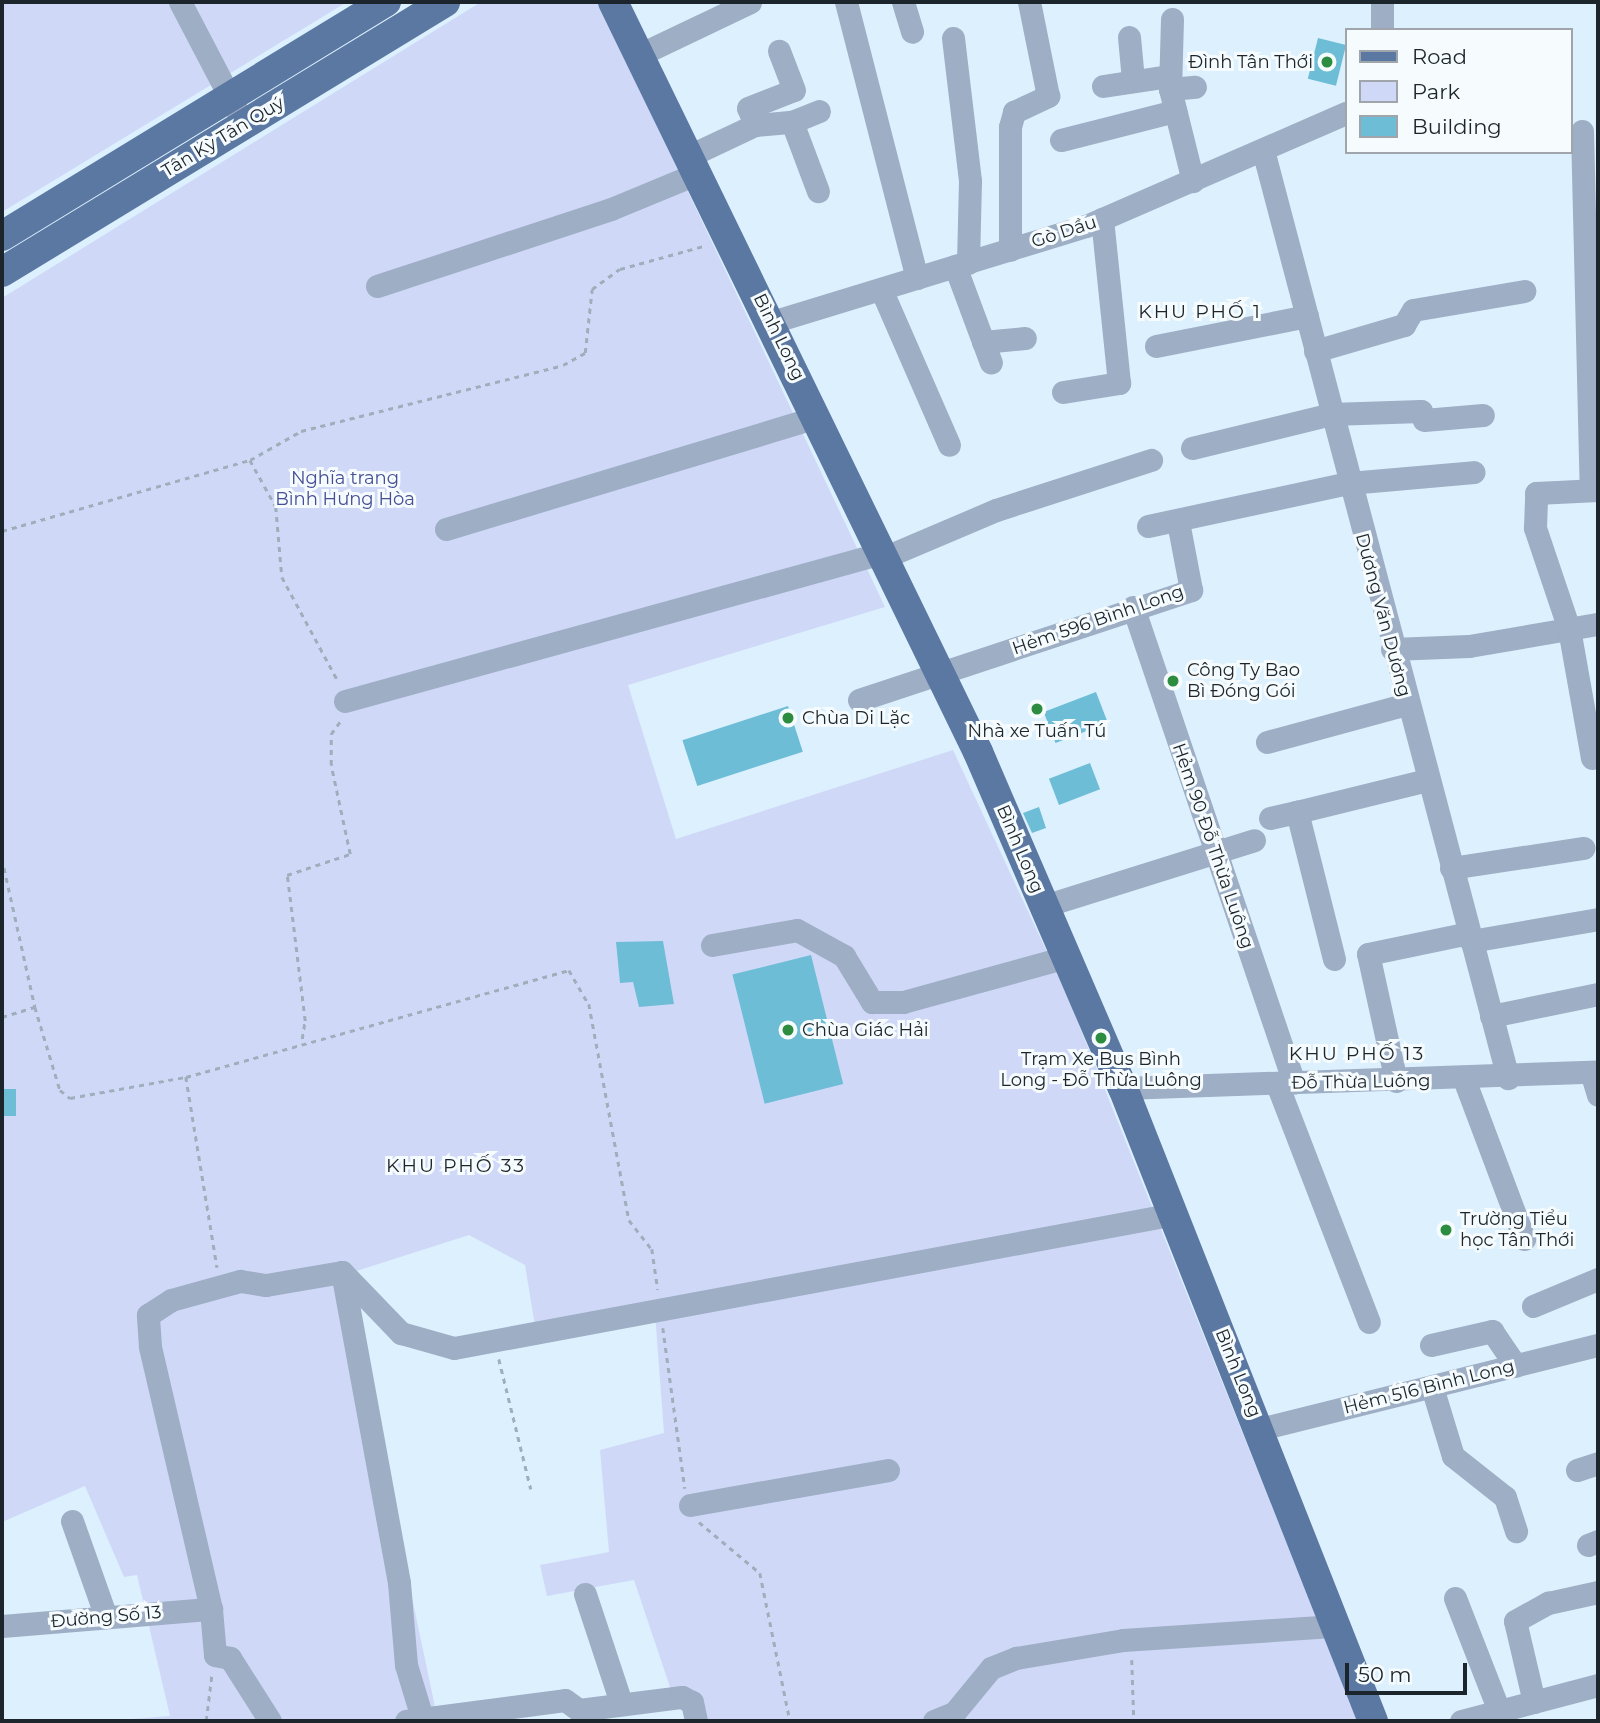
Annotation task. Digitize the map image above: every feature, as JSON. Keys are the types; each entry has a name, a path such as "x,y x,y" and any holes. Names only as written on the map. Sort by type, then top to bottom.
{"main road":[{"name":"Tân Kỳ Tân Quý","path":"2,236 386,2"},
{"name":"Tân Kỳ Tân Quý","path":"2,272 445,2"},
{"name":"Bình Long","path":"613,2 772,322 940,674 1044,906 1123,1088 1261,1429 1373,1721"}],"street":[{"path":"180,2 229,98 245,123"},
{"path":"639,55 750,2"},
{"path":"846,2 917,278"},
{"path":"903,2 912,32"},
{"path":"1010,250 1010,128 1014,112 1048,96 1029,2"},
{"path":"1382,2 1382,28"},
{"path":"1172,19 1169,82 1193,181"},
{"path":"1129,37 1133,80"},
{"path":"953,38 970,181 961,264 987,352 1025,338"},
{"path":"755,125 748,108 794,90 779,51"},
{"path":"1103,86 1133,80 1195,87"},
{"path":"377,286 611,209 694,165 755,125 792,122 819,111"},
{"path":"1061,140 1175,111"},
{"name":"Gò Dầu","path":"772,322 1010,250 1102,219 1344,114"},
{"path":"792,122 818,191"},
{"path":"1584,131 1595,490 1536,492 1535,528 1569,629 1591,716 1592,758"},
{"name":"Dương Văn Dương","path":"1263,150 1392,649 1508,1078"},
{"path":"1063,392 1119,383 1102,219"},
{"path":"881,289 949,445"},
{"path":"1315,351 1404,325 1413,310 1524,291"},
{"path":"1156,346 1307,316"},
{"path":"1192,448 1331,414 1420,411 1424,420 1483,415"},
{"path":"446,528 817,417"},
{"path":"345,701 883,556 996,510 1151,460"},
{"path":"1148,526 1178,522 1349,483 1474,472"},
{"name":"Hẻm 596 Bình Long","path":"859,700 1133,607 1191,590 1178,522"},
{"name":"Hẻm 90 Đỗ Thừa Luông","path":"1133,607 1215,853 1286,1084 1369,1322"},
{"path":"1392,649 1469,646 1598,624"},
{"path":"1267,742 1407,704"},
{"path":"1270,818 1427,780"},
{"path":"1297,812 1334,959"},
{"path":"1044,906 1254,840"},
{"path":"1451,868 1583,848"},
{"path":"1396,1081 1368,954 1598,919"},
{"path":"712,945 797,930 844,956 872,1002 903,1002 1066,957"},
{"path":"1491,1016 1598,994"},
{"path":"1595,1071 1598,1095"},
{"name":"Đỗ Thừa Luông","path":"1123,1088 1508,1078 1595,1071"},
{"path":"1464,1079 1524,1239"},
{"path":"342,1272 401,1333 421,1343 454,1348 661,1313 1174,1214"},
{"path":"270,1721 230,1658 215,1655 211,1609 168,1442 148,1315 170,1300 220,1286 342,1272"},
{"path":"342,1272 399,1583 407,1665 417,1720 565,1700 579,1710 685,1697 696,1721"},
{"path":"1533,1306 1598,1279"},
{"path":"1431,1345 1492,1331 1516,1366"},
{"name":"Hẻm 516 Bình Long","path":"1261,1429 1598,1345"},
{"path":"1432,1387 1454,1456 1505,1497 1516,1531"},
{"path":"690,1505 888,1470"},
{"path":"72,1521 106,1617"},
{"path":"1534,1702 1515,1621 1548,1603 1598,1592"},
{"path":"585,1594 621,1703"},
{"path":"1455,1598 1502,1716"},
{"name":"Đường Số 13","path":"2,1626 211,1609"},
{"path":"934,1721 954,1713 991,1668 1016,1658 1131,1639 1336,1626"},
{"path":"1461,1721 1502,1716 1534,1702 1598,1685"}],"path":[{"path":"2,531 250,460 301,431 562,365 585,353 592,289 620,269 730,238"},
{"path":"250,460 276,507 282,577 345,701 343,717 331,734 331,765 350,854 287,875 305,1021 301,1041"},
{"path":"2,858 35,1007 60,1090 71,1098 186,1077 301,1041 569,970 589,1004 629,1220 652,1249 661,1313"},
{"path":"2,1017 35,1007"},
{"path":"186,1077 220,1286"},
{"path":"494,1342 531,1489"},
{"path":"1131,1639 1134,1721"},
{"path":"206,1721 215,1655"}],"green space":[{"path":"2,2 347,2 2,212"},
{"name":"Nghĩa trang Bình Hưng Hòa","path":"481,2 598,2 885,607 628,685 676,839 953,750 1067,995 1358,1721 694,1721 673,1696 634,1580 547,1596 540,1565 609,1552 600,1450 664,1433 655,1313 535,1326 525,1265 469,1235 344,1275 438,1721 107,1721 170,1716 137,1575 124,1577 85,1486 2,1522 2,298"}],"building":[{"name":"Đình Tân Thới","path":"1318,38 1344,44 1336,86 1308,79"},
{"path":"1096,692 1108,723 1056,743 1044,712"},
{"name":"Chùa Di Lặc","path":"788,706 803,752 697,786 682,740"},
{"path":"1090,763 1100,789 1059,805 1049,779"},
{"path":"1039,807 1046,828 1032,833 1023,813"},
{"path":"663,941 674,1004 639,1007 633,982 620,983 616,942"},
{"name":"Chùa Giác Hải","path":"811,955 843,1084 765,1104 732,975"},
{"path":"2,1089 16,1089 16,1116 2,1116"}],"place":[{"name":"Đình Tân Thới","path":"1327,62"},
{"name":"Công Ty Bao Bì Đóng Gói","path":"1173,681"},
{"name":"Nhà xe Tuấn Tú","path":"1037,709"},
{"name":"Chùa Di Lặc","path":"788,718"},
{"name":"Chùa Giác Hải","path":"788,1030"},
{"name":"Trạm Xe Bus Bình Long - Đỗ Thừa Luông","path":"1101,1038"},
{"name":"Trường Tiểu học Tân Thới","path":"1446,1230"}],"district":[{"name":"KHU PHỐ 1","path":"1200,312"},
{"name":"KHU PHỐ 13","path":"1357,1054"},
{"name":"KHU PHỐ 33","path":"456,1166"}]}
